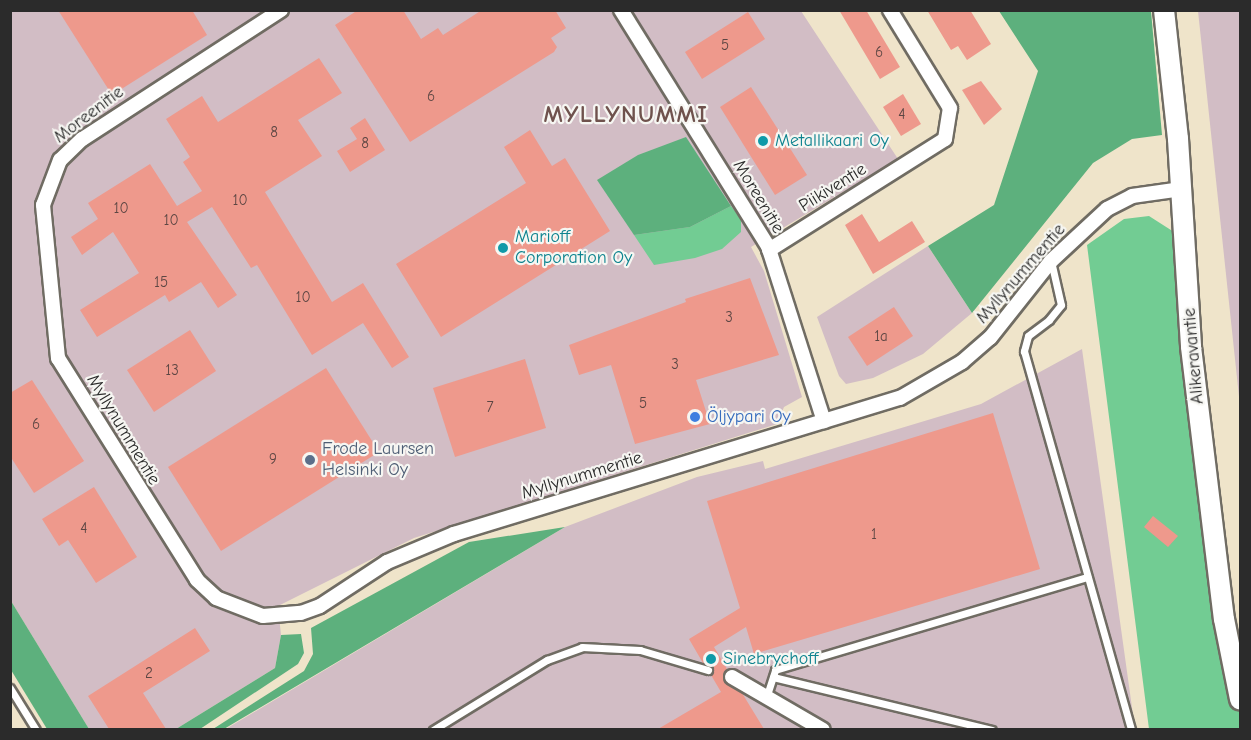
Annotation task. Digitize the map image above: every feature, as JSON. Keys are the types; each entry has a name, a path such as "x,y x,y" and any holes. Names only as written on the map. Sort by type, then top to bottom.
{"street":[{"name":"Moreenitie","path":"58,358 43,205 60,160 112,117 281,10"},
{"name":"Moreenitie","path":"621,10 769,250 824,421"},
{"name":"Piikiventie","path":"769,250 945,139 950,108 890,10"},
{"name":"Alikeravantie","path":"1164,10 1182,189 1191,347 1224,619 1240,699"},
{"name":"Myllynummentie","path":"58,358 197,580 216,598 263,616 301,613 320,606 387,562 454,534 900,398 962,362 990,338 1051,261 1107,209 1132,196 1182,189"},
{"path":"732,676 824,729"}],"lane":[{"path":"1051,261 1061,305 1049,320 1028,336 1024,351 1131,729"},
{"path":"767,695 775,670 1087,577"},
{"path":"433,729 548,660 582,647 640,650 708,670"},
{"path":"773,677 992,729"},
{"path":"10,688 36,729"}],"shaded area":[{"path":"11,11 801,11 898,159 751,247 764,271 802,397 784,407 777,424 414,538 278,606 281,635 275,668 176,729 89,729 11,601"},
{"path":"1198,11 1240,11 1240,406"},
{"path":"928,246 972,313 923,354 873,378 846,384 839,376 817,317"},
{"path":"1082,349 1135,729 224,730 565,527 697,477 763,461 765,469 981,404"}],"green space":[{"path":"999,11 1151,11 1162,135 1132,139 1093,163 972,313 928,246 994,205 1038,71"},
{"path":"686,137 731,206 690,227 634,235 597,180 638,155"},
{"path":"731,206 741,219 741,232 722,249 695,258 654,265 634,235 690,227"},
{"path":"1149,216 1174,232 1183,352 1240,699 1240,729 1149,729 1087,245 1124,219"},
{"path":"565,527 224,729 213,729 304,671 313,654 311,628 469,542"},
{"path":"11,601 89,729 47,729 11,670"},
{"path":"301,634 304,653 298,664 200,729 176,729 275,668 281,635"}],"building":[{"path":"58,10 192,10 207,35 112,95"},
{"path":"358,10 403,10 421,39 438,28 443,35 482,10 555,10 566,28 551,38 557,47 554,52 410,142 335,25"},
{"path":"839,10 866,10 900,67 880,79"},
{"path":"927,10 970,10 991,44 967,60 958,46 951,50"},
{"path":"748,12 765,39 702,79 685,52"},
{"path":"319,58 342,93 298,120 322,156 265,192 332,302 363,283 409,357 392,368 363,323 312,355 257,265 251,268 212,207 187,222 237,295 218,308 201,282 169,302 165,295 97,337 80,310 139,273 113,232 82,255 71,237 98,219 88,203 150,164 177,206 202,191 183,162 190,157 166,119 202,96 218,122"},
{"path":"981,81 1002,109 984,125 962,90"},
{"name":"Metallikaari Oy","path":"751,87 807,175 775,195 720,107"},
{"path":"903,94 921,124 901,136 883,107"},
{"path":"365,118 385,150 350,172 337,151 357,139 350,128"},
{"name":"Marioff Corporation Oy","path":"530,130 552,166 565,158 610,231 441,337 396,264 526,183 504,147"},
{"path":"862,214 879,242 912,221 925,242 873,274 845,225"},
{"path":"750,278 779,355 696,380 710,424 635,444 611,365 579,375 569,345 686,302 685,299"},
{"path":"894,307 913,336 867,366 848,337"},
{"path":"190,330 216,371 154,412 127,370"},
{"path":"525,359 546,428 455,457 433,388"},
{"path":"326,368 379,452 221,551 168,467"},
{"path":"32,380 84,461 34,493 10,456 10,393"},
{"path":"993,413 1040,569 754,654 746,627 714,647 727,669 725,682 742,693 764,729 658,729 721,692 711,675 712,667 703,663 689,639 740,608 707,501"},
{"path":"94,487 137,557 96,583 68,540 59,546 42,519"},
{"path":"1153,516 1178,536 1168,547 1144,527"},
{"path":"195,628 210,651 143,693 166,729 109,729 88,696"}],"place":[{"name":"Metallikaari Oy","path":"763,141"},
{"name":"Marioff Corporation Oy","path":"503,248"},
{"name":"Öljypari Oy","path":"695,417"},
{"name":"Frode Laursen Helsinki Oy","path":"310,460"},
{"name":"Sinebrychoff","path":"711,659"}],"district":[{"name":"MYLLYNUMMI","path":"626,115"}]}
